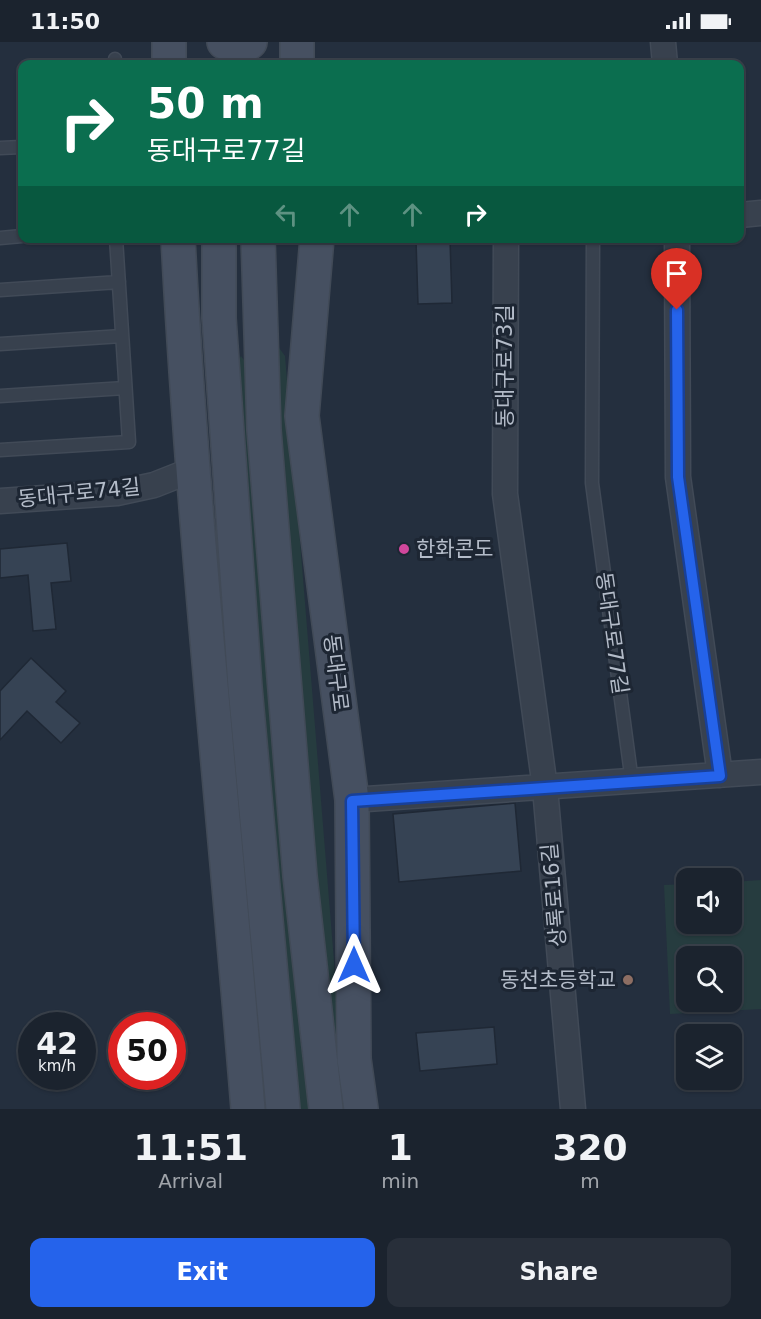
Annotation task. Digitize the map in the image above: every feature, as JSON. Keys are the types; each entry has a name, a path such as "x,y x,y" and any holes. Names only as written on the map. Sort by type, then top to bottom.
{"main road":[{"path":"169,42 169,60"},
{"path":"218,42 218,60"},
{"path":"224,42 234,47 245,46 250,42"},
{"path":"258,42 258,60"},
{"path":"297,42 297,60"},
{"path":"178,243 192,470 248,1109"},
{"path":"219,243 219,318 244,663 283,1109"},
{"path":"258,243 264,430 300,876 326,1109"},
{"name":"동대구로","path":"317,243 302,416 352,801 354,1059 361,1109"}],"street":[{"path":"663,42 665,60"},
{"path":"744,214 761,213"},
{"name":"동대구로73길","path":"506,243 506,494 545,788"},
{"path":"677,243 678,477 720,776"},
{"name":"동대구로74길","path":"0,501 117,493 154,485 192,470"},
{"path":"352,801 761,772"},
{"name":"상록로16길","path":"545,788 573,1109"}],"lane":[{"path":"0,148 18,147"},
{"path":"0,238 18,236"},
{"path":"0,450 129,441 116,243"},
{"name":"동대구로77길","path":"592,243 592,483 632,782"},
{"path":"0,290 118,282"},
{"path":"0,344 122,336"},
{"path":"0,396 125,388"}],"green space":[{"path":"277,345 285,356 346,1109 333,1109 269,356"},
{"path":"241,356 249,367 309,1109 297,1109 234,367"},
{"path":"761,880 761,1009 742,1010 742,946 676,946 676,1012 706,1012 670,1014 664,885 676,884 676,934 742,934 742,881"}],"building":[{"path":"416,243 450,243 452,303 418,304"},
{"path":"67,543 71,581 51,583 56,629 33,631 28,575 0,578 0,549"},
{"path":"31,658 66,691 56,702 80,723 61,743 27,711 0,740 0,691"},
{"path":"515,803 521,871 399,882 393,814"},
{"path":"494,1027 497,1064 420,1071 416,1033"}],"place":[{"name":"한화콘도","path":"404,549"},
{"name":"동천초등학교","path":"628,980"}],"route":[{"path":"354,965 352,801 720,776 678,477 677,310"}]}
